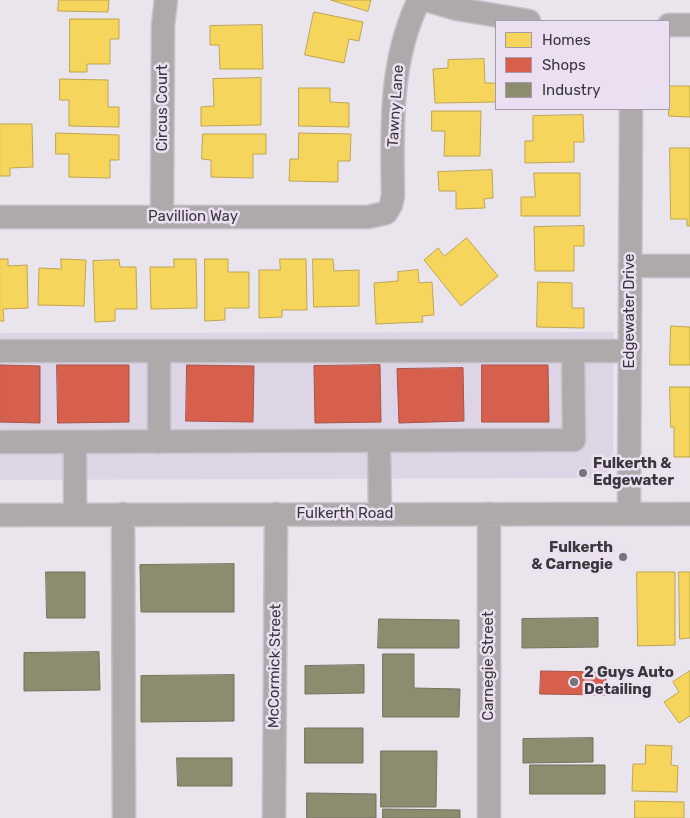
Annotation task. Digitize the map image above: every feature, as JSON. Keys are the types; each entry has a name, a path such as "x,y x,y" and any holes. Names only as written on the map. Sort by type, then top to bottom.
{"street":[{"name":"Circus Court","path":"162,216 163,25 166,0"},
{"name":"Tawny Lane","path":"386,213 391,205 393,196 393,122 396,76 404,37 419,0"},
{"path":"426,0 466,11 523,20"},
{"path":"670,25 690,25"},
{"name":"Edgewater Drive","path":"629,514 631,110"},
{"name":"Pavillion Way","path":"0,217 368,217 386,213"},
{"path":"630,266 690,266"},
{"path":"0,351 630,350"},
{"path":"159,351 159,442"},
{"path":"0,442 574,440 573,351"},
{"path":"379,441 380,514"},
{"path":"75,442 75,514"},
{"name":"Fulkerth Road","path":"0,514 690,514"},
{"path":"123,514 124,818"},
{"name":"McCormick Street","path":"274,818 276,514"},
{"name":"Carnegie Street","path":"489,514 489,818"}],"shaded area":[{"path":"614,332 613,461 607,472 594,478 0,480 0,333"}],"building: Homes":[{"path":"59,0 109,0 108,12 58,11"},
{"path":"331,0 371,0 368,11"},
{"path":"314,12 363,22 359,41 349,39 344,63 305,55"},
{"path":"70,19 119,19 119,39 110,39 110,64 87,64 87,72 70,72"},
{"path":"262,25 263,69 220,69 219,45 210,45 210,26"},
{"path":"484,59 485,83 495,83 495,102 435,103 433,69 448,68 448,60"},
{"path":"261,78 261,125 201,126 201,107 214,106 213,79"},
{"path":"60,79 108,80 108,107 119,107 119,127 69,126 69,100 60,100"},
{"path":"670,86 690,86 690,117 669,116"},
{"path":"299,88 330,88 330,102 349,103 349,127 299,126"},
{"path":"432,111 481,111 480,156 444,156 445,131 432,131"},
{"path":"583,115 584,142 574,142 574,162 525,163 525,141 533,141 533,116"},
{"path":"0,124 32,124 33,167 10,168 10,176 0,176"},
{"path":"56,133 119,135 119,160 110,160 110,178 69,177 69,154 56,154"},
{"path":"299,133 351,134 350,161 338,161 338,182 289,181 290,159 298,159"},
{"path":"203,134 266,134 266,154 253,154 253,178 211,177 211,160 202,159"},
{"path":"670,148 690,148 690,226 687,226 687,219 671,219"},
{"path":"492,170 493,198 484,199 485,208 456,209 456,191 439,191 438,172"},
{"path":"534,173 580,173 580,216 521,216 521,197 535,197"},
{"path":"584,226 584,246 574,246 574,271 535,271 534,227"},
{"path":"467,238 498,276 461,306 424,260 438,248 444,256"},
{"path":"0,259 8,259 8,266 27,265 28,308 3,309 4,321 0,321"},
{"path":"61,259 86,260 84,306 38,305 39,268 61,269"},
{"path":"174,259 196,259 197,308 151,309 150,267 174,267"},
{"path":"205,259 228,259 228,272 249,272 249,308 225,308 225,320 205,321"},
{"path":"280,259 306,259 307,310 282,310 282,317 259,318 259,270 280,270"},
{"path":"313,259 333,259 334,271 359,270 359,306 314,307"},
{"path":"119,260 120,267 136,267 137,309 115,309 115,321 95,322 93,261"},
{"path":"418,270 419,283 432,282 434,315 422,316 423,322 376,324 374,283 398,281 398,272"},
{"path":"538,282 572,283 572,308 584,308 584,328 537,327"},
{"path":"671,326 690,327 690,365 670,365"},
{"path":"670,387 690,387 690,457 674,457 674,427 671,427"},
{"path":"637,572 675,572 675,645 638,646"},
{"path":"679,572 690,572 690,638 680,639"},
{"path":"690,671 690,716 679,723 664,702 679,692 673,682"},
{"path":"646,745 672,746 671,765 678,766 677,792 632,791 633,764 645,764"},
{"path":"635,801 684,802 684,818 635,818"}],"building: Shops":[{"path":"0,365 40,366 40,423 0,422"},
{"path":"57,365 129,365 129,422 58,423"},
{"path":"187,365 254,366 253,422 186,421"},
{"path":"380,365 381,422 315,423 314,366"},
{"path":"482,365 548,365 549,422 482,422"},
{"path":"463,368 464,421 399,423 397,369"},
{"path":"541,671 606,672 606,695 540,694"}],"building: Industry":[{"path":"234,564 234,612 141,612 140,565"},
{"path":"46,572 85,572 85,618 47,618"},
{"path":"598,618 598,647 522,648 522,619"},
{"path":"379,619 459,620 459,648 378,648"},
{"path":"99,652 100,690 24,691 24,653"},
{"path":"383,654 414,654 414,688 460,689 459,717 383,717"},
{"path":"364,665 364,693 305,694 305,666"},
{"path":"234,675 234,721 141,722 141,676"},
{"path":"305,728 363,728 363,763 305,763"},
{"path":"593,738 593,762 523,763 523,739"},
{"path":"381,751 437,751 436,807 381,807"},
{"path":"177,758 232,758 232,786 178,786"},
{"path":"530,765 605,765 605,794 530,794"},
{"path":"307,793 376,794 376,818 307,818"},
{"path":"383,809 460,810 460,818 383,818"}],"place":[{"name":"Fulkerth & Edgewater","path":"583,473"},
{"name":"Fulkerth & Carnegie","path":"623,557"},
{"name":"2 Guys Auto Detailing","path":"574,682"}]}
